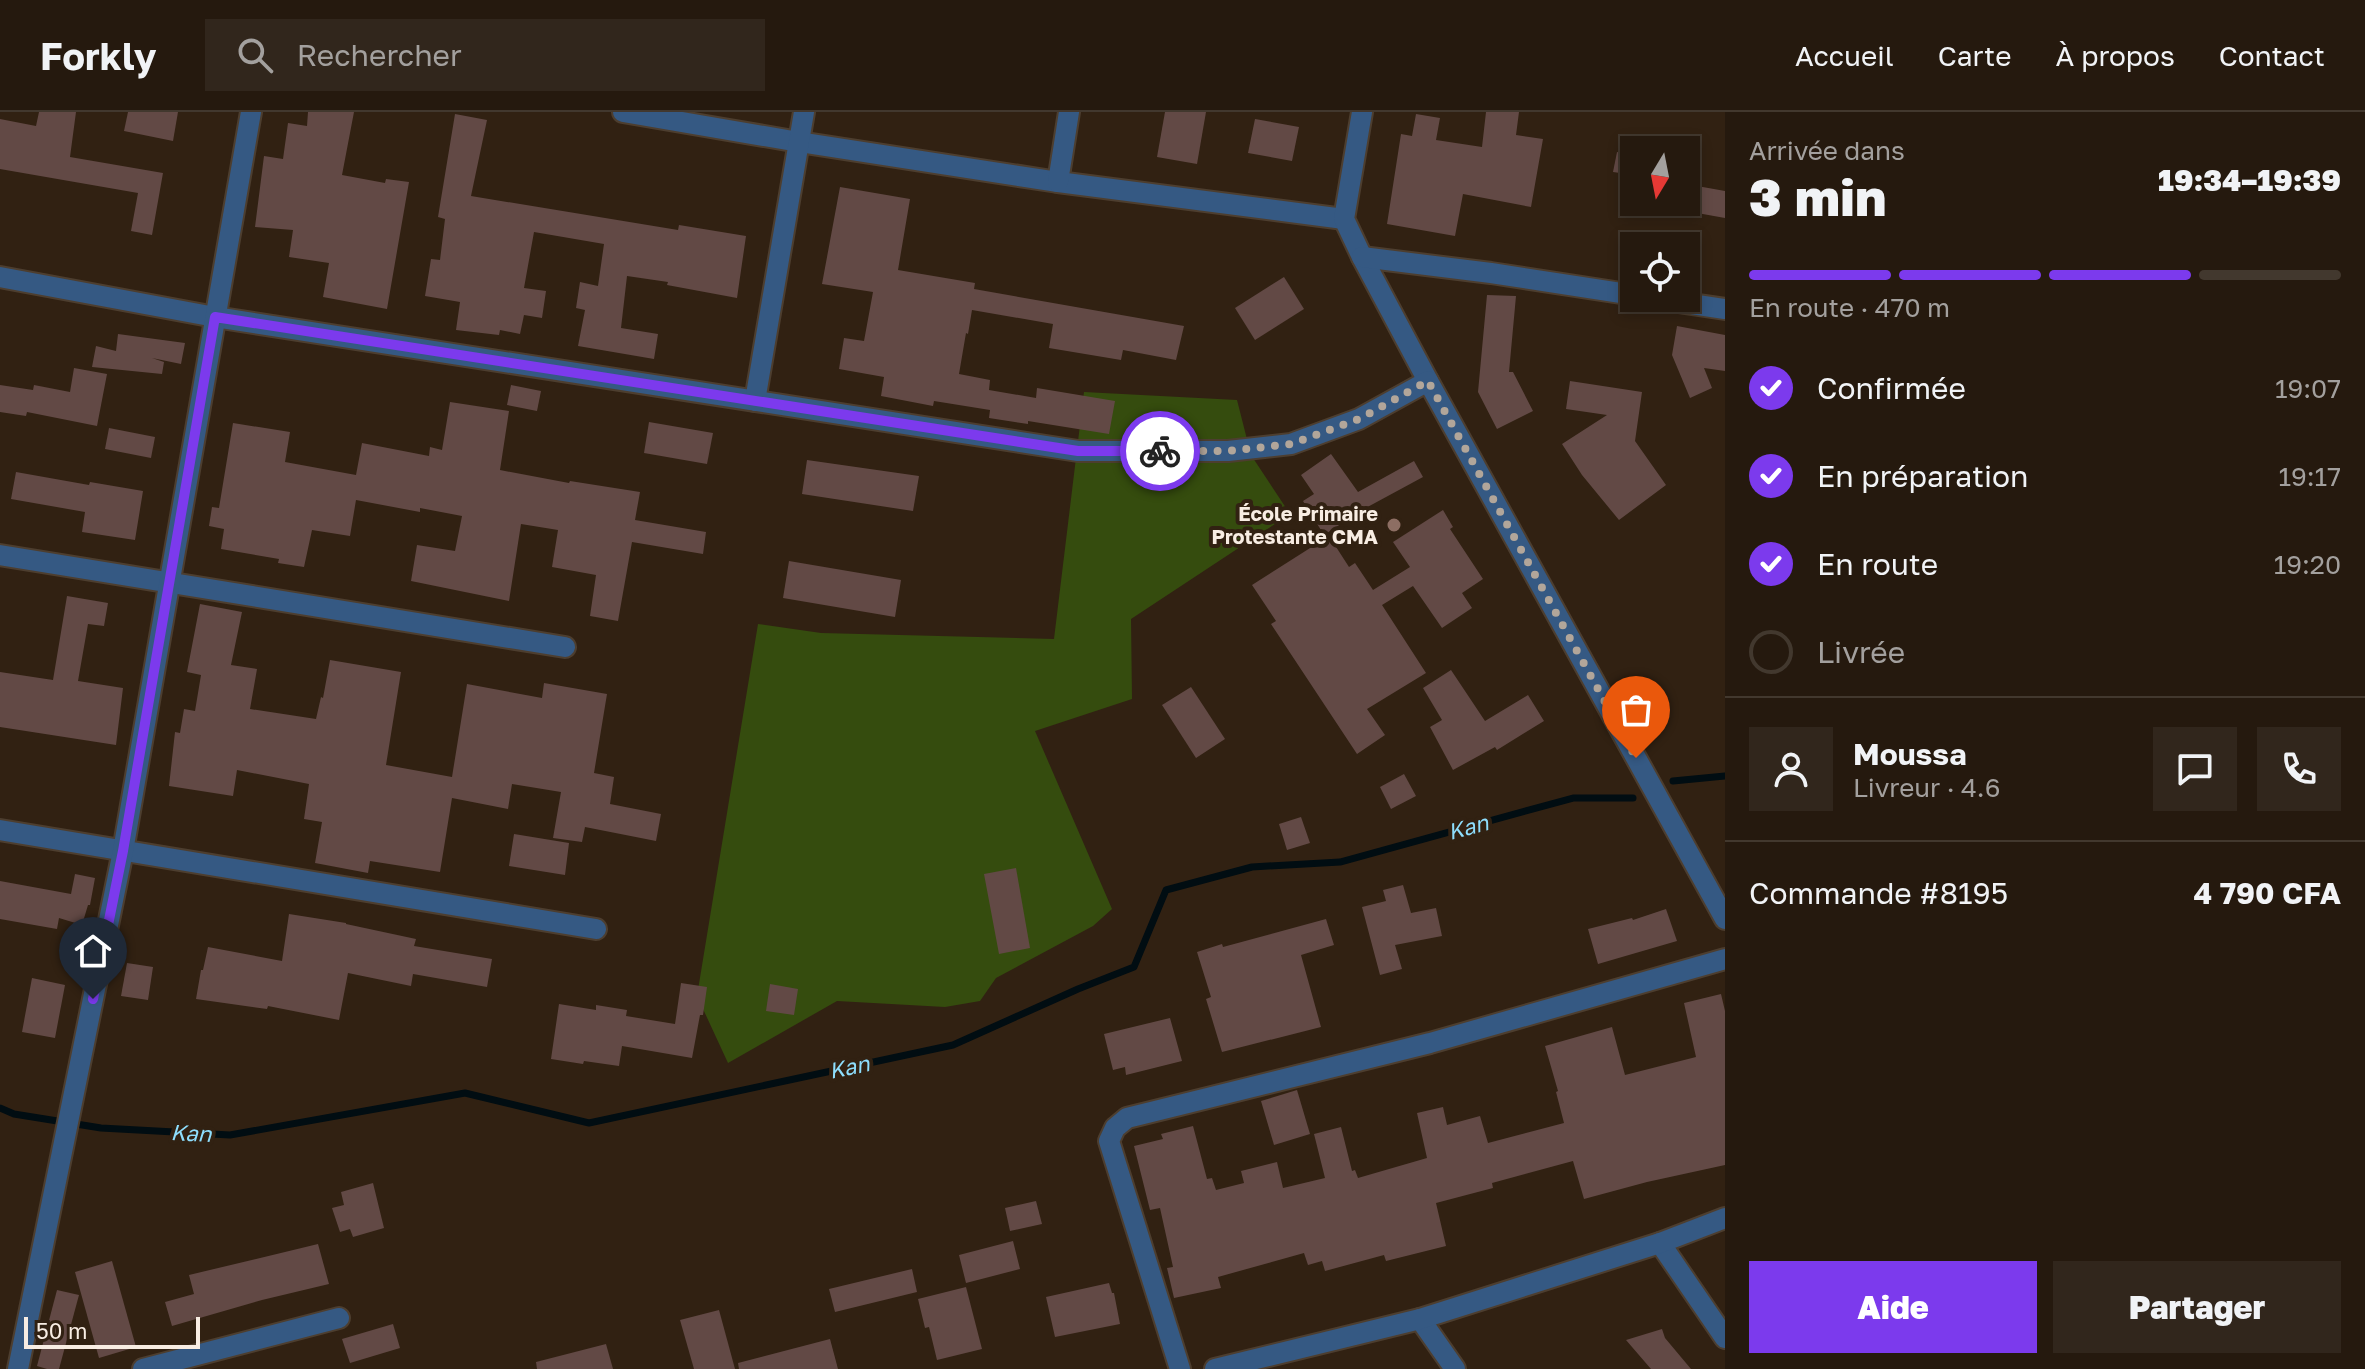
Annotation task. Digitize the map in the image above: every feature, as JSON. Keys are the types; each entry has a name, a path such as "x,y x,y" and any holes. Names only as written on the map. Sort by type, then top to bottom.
{"street":[{"path":"18,1369 123,851 251,112"},
{"path":"623,112 1058,182 1344,219"},
{"path":"755,401 804,112"},
{"path":"1058,182 1069,112"},
{"path":"1362,112 1344,219 1428,381 1725,919"},
{"path":"1362,257 1620,293"},
{"path":"0,277 215,317 1078,451 1228,451 1291,444 1359,419 1428,381"},
{"path":"1700,305 1725,309"},
{"path":"0,555 565,647"},
{"path":"0,830 596,929"},
{"path":"1180,1369 1109,1141 1115,1128 1127,1118 1430,1043 1725,959"},
{"path":"1215,1369 1420,1319 1660,1243 1725,1218"},
{"path":"1660,1243 1725,1338"},
{"path":"143,1369 339,1318"},
{"path":"1420,1319 1455,1369"}],"green space":[{"path":"1084,392 1237,400 1251,455 1290,514 1131,619 1132,699 1035,731 1112,909 1093,926 996,978 980,1001 945,1007 837,1001 728,1063 697,996 758,624 821,633 1054,639"}],"building":[{"path":"39,112 76,112 70,157 163,173 152,235 131,231 138,193 0,169 0,119 36,126"},
{"path":"128,112 178,112 173,141 124,131"},
{"path":"308,112 354,112 342,175 385,183 386,179 409,182 387,309 323,297 329,263 289,257 293,230 255,227 264,156 283,159 288,123 307,126"},
{"path":"1165,112 1206,112 1197,164 1157,157"},
{"path":"1486,112 1519,112 1516,135 1543,139 1531,207 1463,194 1455,236 1387,224 1401,134 1412,136 1416,114 1440,118 1436,140 1482,147"},
{"path":"455,114 487,120 471,196 678,230 679,225 746,236 737,298 627,276 621,328 658,334 654,359 578,346 585,310 576,308 580,282 598,286 604,244 534,232 524,288 546,291 542,318 524,315 520,334 500,330 499,335 456,330 460,302 425,296 431,259 440,260 445,219 438,217"},
{"path":"1255,119 1299,127 1292,161 1248,153"},
{"path":"1617,152 1620,153 1620,173 1613,172"},
{"path":"840,187 910,199 898,270 975,283 974,289 1184,326 1176,360 1123,350 1121,360 1049,348 1053,324 972,310 959,374 990,380 989,390 1036,398 1037,388 1115,401 1109,434 989,418 990,410 934,401 933,406 881,396 884,377 839,369 844,338 864,341 873,292 822,284"},
{"path":"1700,187 1725,191 1725,218 1700,214"},
{"path":"1284,277 1304,309 1255,340 1235,308"},
{"path":"1487,295 1516,296 1509,372 1513,372 1533,411 1497,429 1478,392"},
{"path":"1677,326 1725,335 1725,371 1704,368 1712,388 1690,398 1672,355"},
{"path":"118,334 185,343 181,364 152,358 164,362 162,374 92,367 96,346 116,351"},
{"path":"74,368 107,374 97,426 27,412 26,416 0,412 0,385 33,390 34,385 70,392"},
{"path":"1570,381 1642,392 1635,441 1666,485 1619,520 1582,475 1562,444 1607,415 1566,409"},
{"path":"511,385 541,391 537,411 507,405"},
{"path":"450,402 509,411 500,470 640,492 635,520 706,532 703,554 632,542 618,621 590,616 596,575 552,567 558,530 521,524 509,601 411,581 417,545 455,551 462,516 420,508 420,512 356,500 350,536 312,530 304,567 278,563 279,559 221,549 224,529 209,526 212,507 219,508 233,423 290,432 285,462 356,475 362,443 429,456 430,447 442,450"},
{"path":"649,422 713,433 707,464 644,453"},
{"path":"109,428 155,437 151,458 105,449"},
{"path":"1331,454 1358,492 1414,461 1423,477 1324,535 1303,501 1314,494 1301,475"},
{"path":"807,460 919,476 913,511 802,494"},
{"path":"16,472 143,491 135,540 82,532 85,512 11,499"},
{"path":"1443,510 1453,527 1450,529 1483,579 1462,593 1472,608 1442,628 1413,586 1382,605 1426,673 1367,709 1385,735 1357,754 1271,624 1276,621 1252,585 1329,536 1349,567 1355,563 1373,590 1410,567 1393,542"},
{"path":"789,561 901,580 895,617 783,598"},
{"path":"67,596 108,603 104,626 88,624 78,681 123,688 116,745 0,727 0,672 53,680"},
{"path":"200,604 242,612 231,665 257,669 250,709 316,719 330,660 401,672 386,765 452,777 467,684 542,698 544,683 607,694 594,773 614,777 610,804 661,814 656,841 585,827 582,842 553,838 561,792 512,784 508,809 452,798 440,872 370,861 368,873 315,863 322,822 304,819 309,784 237,770 233,796 169,786 175,732 180,733 184,709 195,711 201,675 187,672"},
{"path":"1451,670 1485,721 1528,695 1544,721 1497,750 1495,747 1453,770 1430,727 1442,720 1423,688"},
{"path":"1191,687 1225,739 1196,758 1162,705"},
{"path":"1404,774 1416,796 1391,809 1380,787"},
{"path":"1301,817 1310,843 1287,850 1279,824"},
{"path":"514,834 569,843 565,875 509,866"},
{"path":"1016,868 1030,948 999,954 984,874"},
{"path":"75,874 95,878 82,925 59,918 57,929 0,919 0,881 71,894"},
{"path":"1403,885 1411,913 1436,908 1442,936 1395,945 1402,969 1380,975 1362,907 1386,901 1383,890"},
{"path":"1666,909 1677,941 1598,964 1588,929 1633,920"},
{"path":"289,914 416,939 414,946 492,959 487,987 413,974 411,986 348,973 339,1020 268,1006 267,1009 196,999 208,947 282,961"},
{"path":"1326,919 1334,945 1301,955 1321,1027 1222,1052 1206,999 1211,997 1197,952"},
{"path":"127,963 153,967 148,1000 121,996"},
{"path":"32,978 65,985 55,1038 22,1032"},
{"path":"681,983 707,987 692,1058 622,1046 619,1066 551,1059 559,1004 596,1010 596,1005 627,1010 626,1016 675,1024"},
{"path":"770,984 798,989 794,1015 766,1011"},
{"path":"1721,994 1725,1011 1725,1165 1584,1199 1573,1161 1492,1183 1493,1188 1436,1203 1446,1246 1386,1261 1384,1255 1325,1271 1322,1261 1308,1265 1304,1253 1218,1277 1221,1288 1174,1298 1167,1268 1173,1267 1160,1208 1150,1210 1134,1146 1163,1139 1161,1134 1193,1126 1207,1179 1212,1178 1216,1190 1244,1183 1241,1171 1277,1162 1283,1188 1325,1178 1314,1134 1341,1127 1352,1171 1355,1170 1358,1178 1427,1158 1417,1113 1443,1107 1447,1125 1480,1116 1488,1143 1564,1123 1545,1046 1612,1027 1625,1075 1696,1057 1684,1003"},
{"path":"1170,1018 1182,1061 1126,1075 1125,1067 1113,1070 1104,1034"},
{"path":"1297,1090 1310,1134 1274,1145 1261,1101"},
{"path":"373,1183 384,1228 353,1237 350,1229 340,1232 332,1208 344,1205 341,1192"},
{"path":"1036,1201 1042,1224 1010,1231 1005,1208"},
{"path":"1013,1241 1020,1269 966,1283 959,1255"},
{"path":"318,1244 329,1284 172,1326 165,1302 194,1294 189,1275"},
{"path":"112,1261 136,1347 99,1358 75,1272"},
{"path":"912,1269 917,1292 835,1312 829,1289"},
{"path":"1109,1283 1120,1324 1055,1337 1046,1297"},
{"path":"966,1287 982,1349 937,1360 918,1299"},
{"path":"57,1290 79,1295 59,1369 47,1369 37,1366"},
{"path":"719,1310 735,1369 694,1369 680,1320"},
{"path":"393,1324 400,1348 350,1363 342,1339"},
{"path":"1662,1329 1665,1338 1691,1369 1651,1369 1626,1340"},
{"path":"830,1339 838,1369 739,1369 738,1363"},
{"path":"606,1344 613,1369 537,1369 536,1362"}],"waterway":[{"path":"1673,781 1725,776"},
{"name":"Kan","path":"0,1108 14,1114 101,1128 230,1135 465,1093 589,1123 953,1045 1134,967 1166,890 1252,867 1340,862 1573,798 1633,798"}],"way so far":[{"path":"1160,451 1228,451 1291,444 1359,419 1428,381 1636,758"}],"place":[{"name":"École Primaire Protestante CMA","path":"1394,525"}],"route":[{"path":"93,999 123,851 215,317 1078,451 1160,451"}]}
